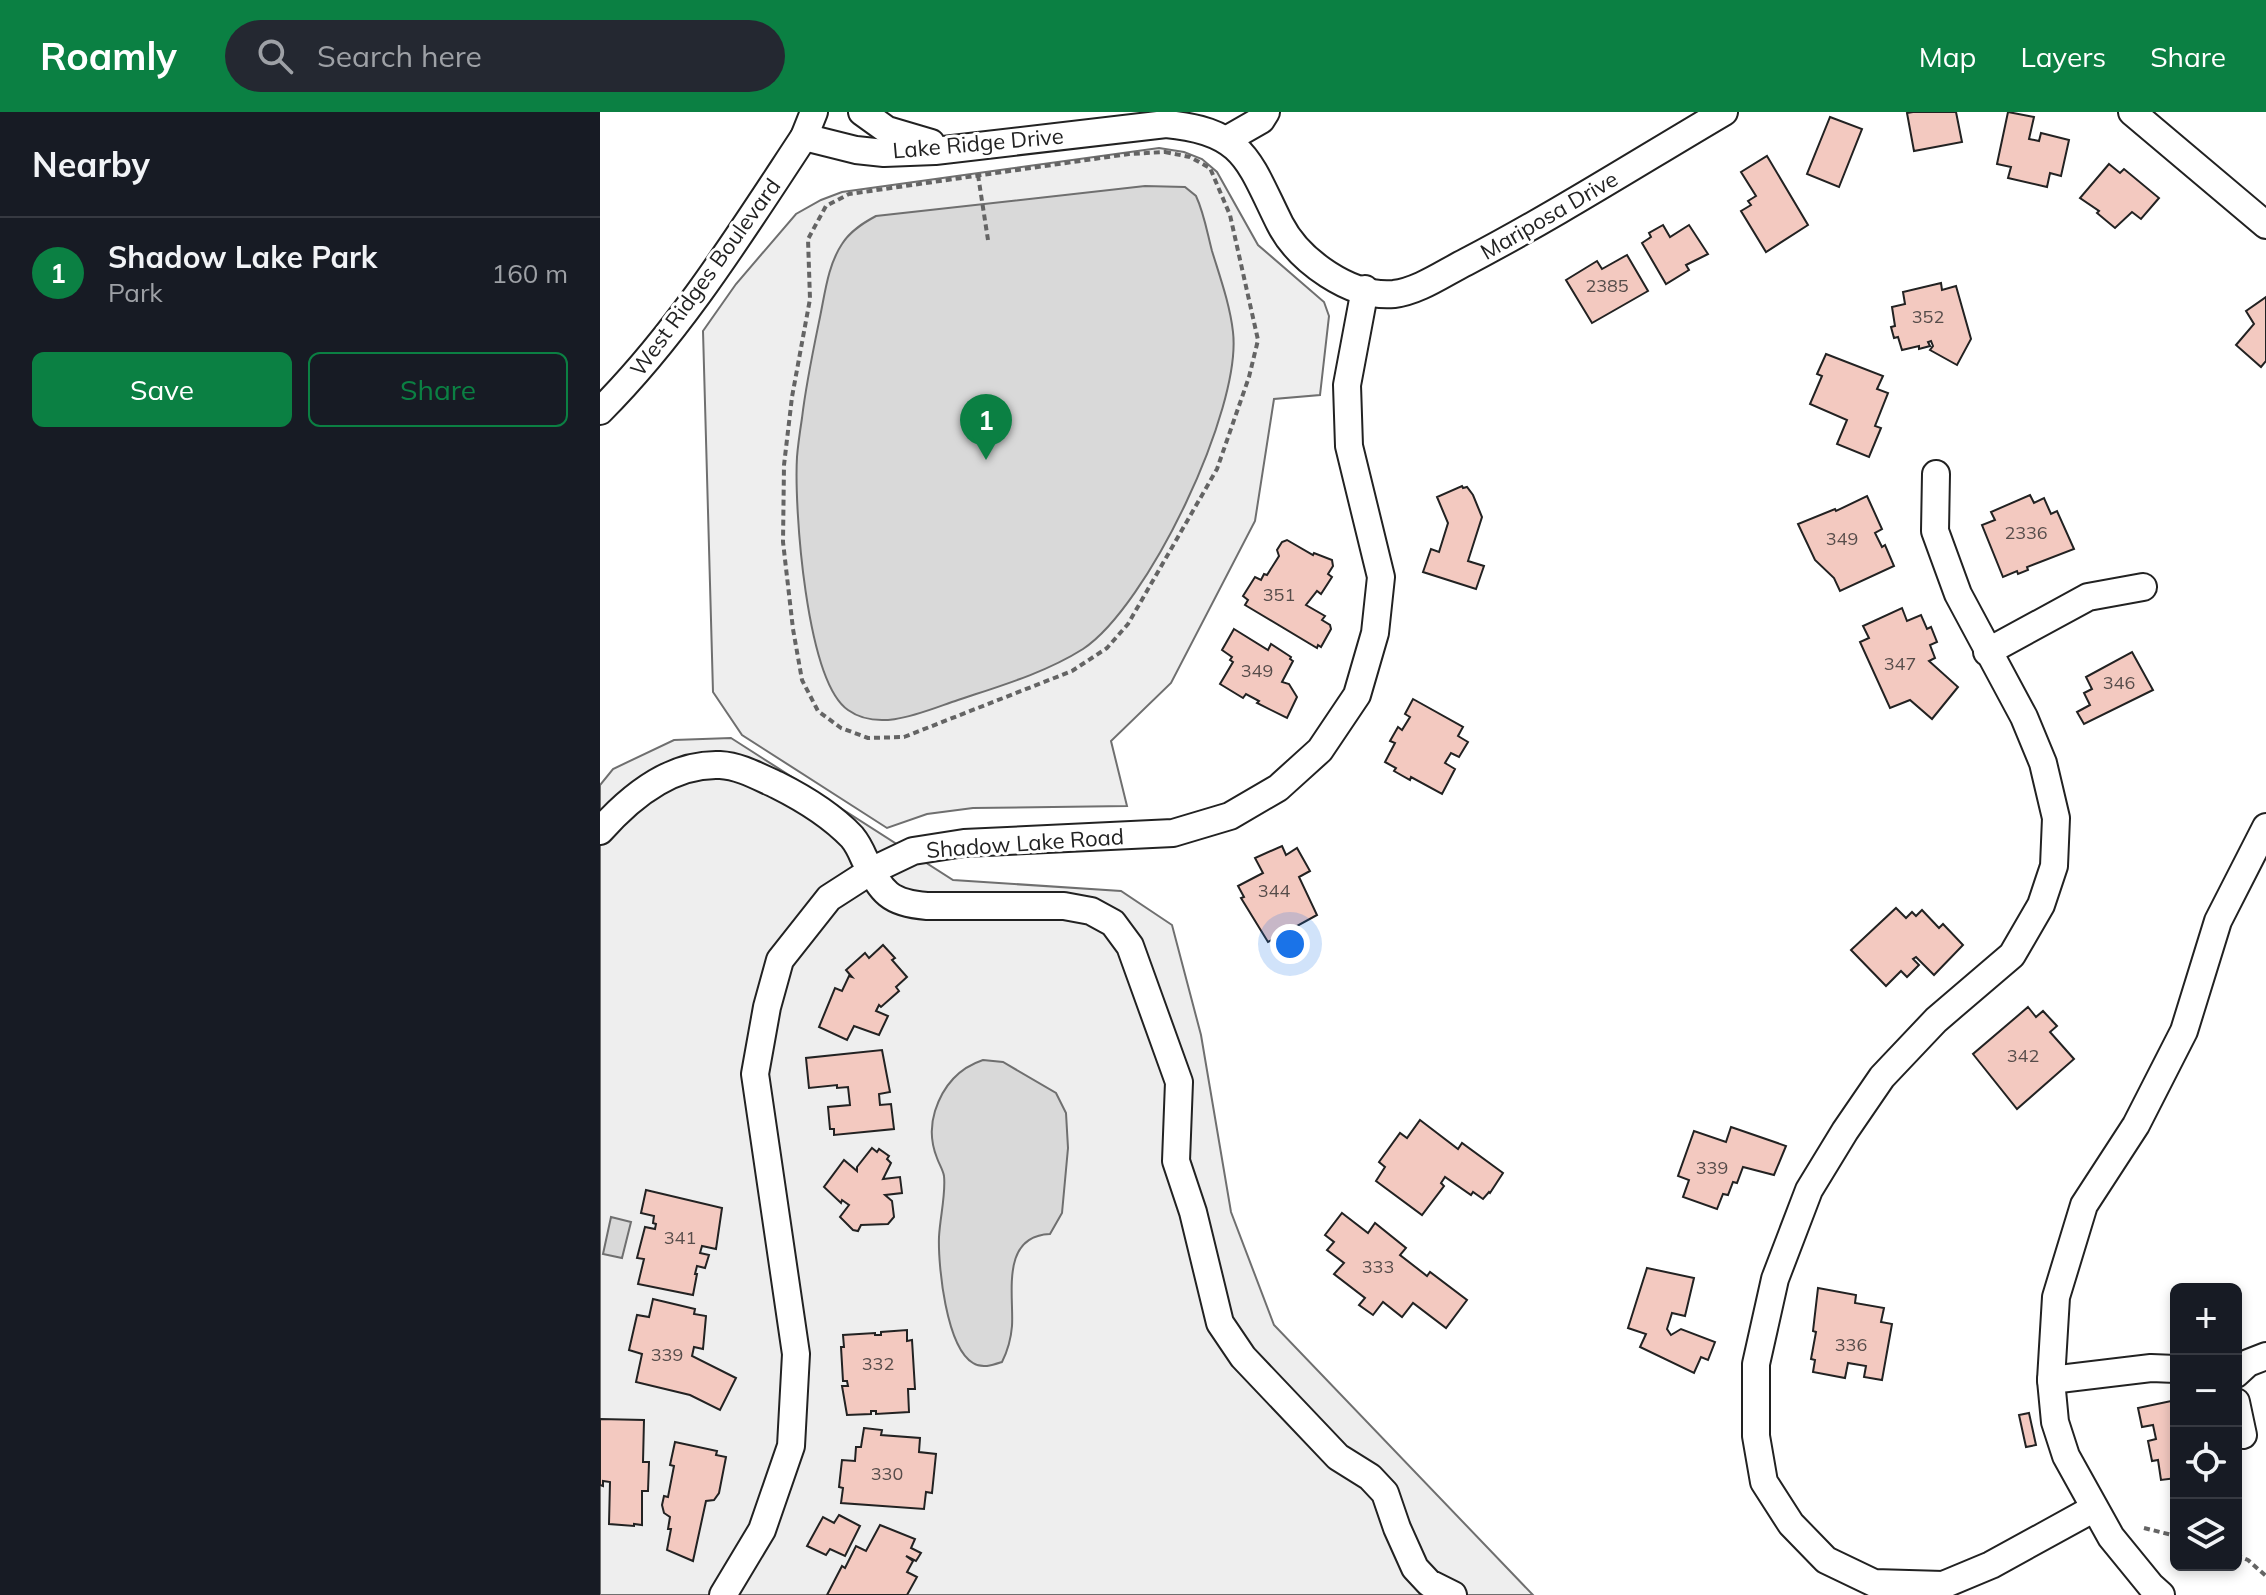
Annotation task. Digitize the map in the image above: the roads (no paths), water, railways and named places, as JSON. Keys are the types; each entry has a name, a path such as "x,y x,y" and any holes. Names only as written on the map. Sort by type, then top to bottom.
{"street":[{"name":"West Ridges Boulevard","path":"600,411 635,376 675,324 804,137 814,112"},
{"path":"862,112 887,130 954,148"},
{"path":"1226,140 1237,112"},
{"path":"1226,140 1261,120 1266,112"},
{"name":"Mariposa Drive","path":"1365,289 1393,294 1419,287 1490,250 1724,112"},
{"path":"2132,112 2266,225"},
{"name":"Lake Ridge Drive","path":"804,137 856,150 884,153 1166,124 1188,126 1226,140 1243,154 1258,174 1283,229 1298,251 1320,270 1365,289"},
{"name":"Shadow Lake Road","path":"723,1595 762,1530 791,1446 796,1354 755,1074 767,1007 780,960 829,898 871,871 913,851 964,843 1173,833 1230,816 1278,788 1320,750 1357,695 1375,633 1381,577 1349,446 1347,385 1365,289"},
{"path":"1936,474 1935,531 1958,594 2024,717 2043,763 2056,818 2054,866 2041,905 2012,955 1936,1020 1882,1077 1809,1190 1775,1279 1756,1364 1756,1436 1764,1482 1791,1524 1826,1560 1874,1583 1943,1585 1991,1565 2093,1509"},
{"path":"1987,652 2088,597 2143,587"},
{"path":"600,831 626,804 651,786 697,767 722,765 751,773 800,796 853,838 887,896 909,905 1064,906 1091,911 1113,923 1130,946 1179,1082 1176,1161 1193,1212 1220,1323 1243,1357 1338,1457 1370,1477 1385,1493 1415,1568 1429,1583 1453,1595"},
{"path":"2161,1595 2133,1566 2093,1509 2066,1456 2055,1422 2051,1380 2056,1297 2084,1205 2136,1125 2184,1031 2218,921 2266,827"},
{"path":"2242,1368 2266,1356"},
{"path":"2051,1380 2151,1368 2170,1369"},
{"path":"2241,1427 2243,1435"}],"place":[{"name":"Shadow Lake Park","path":"986,460"}]}
